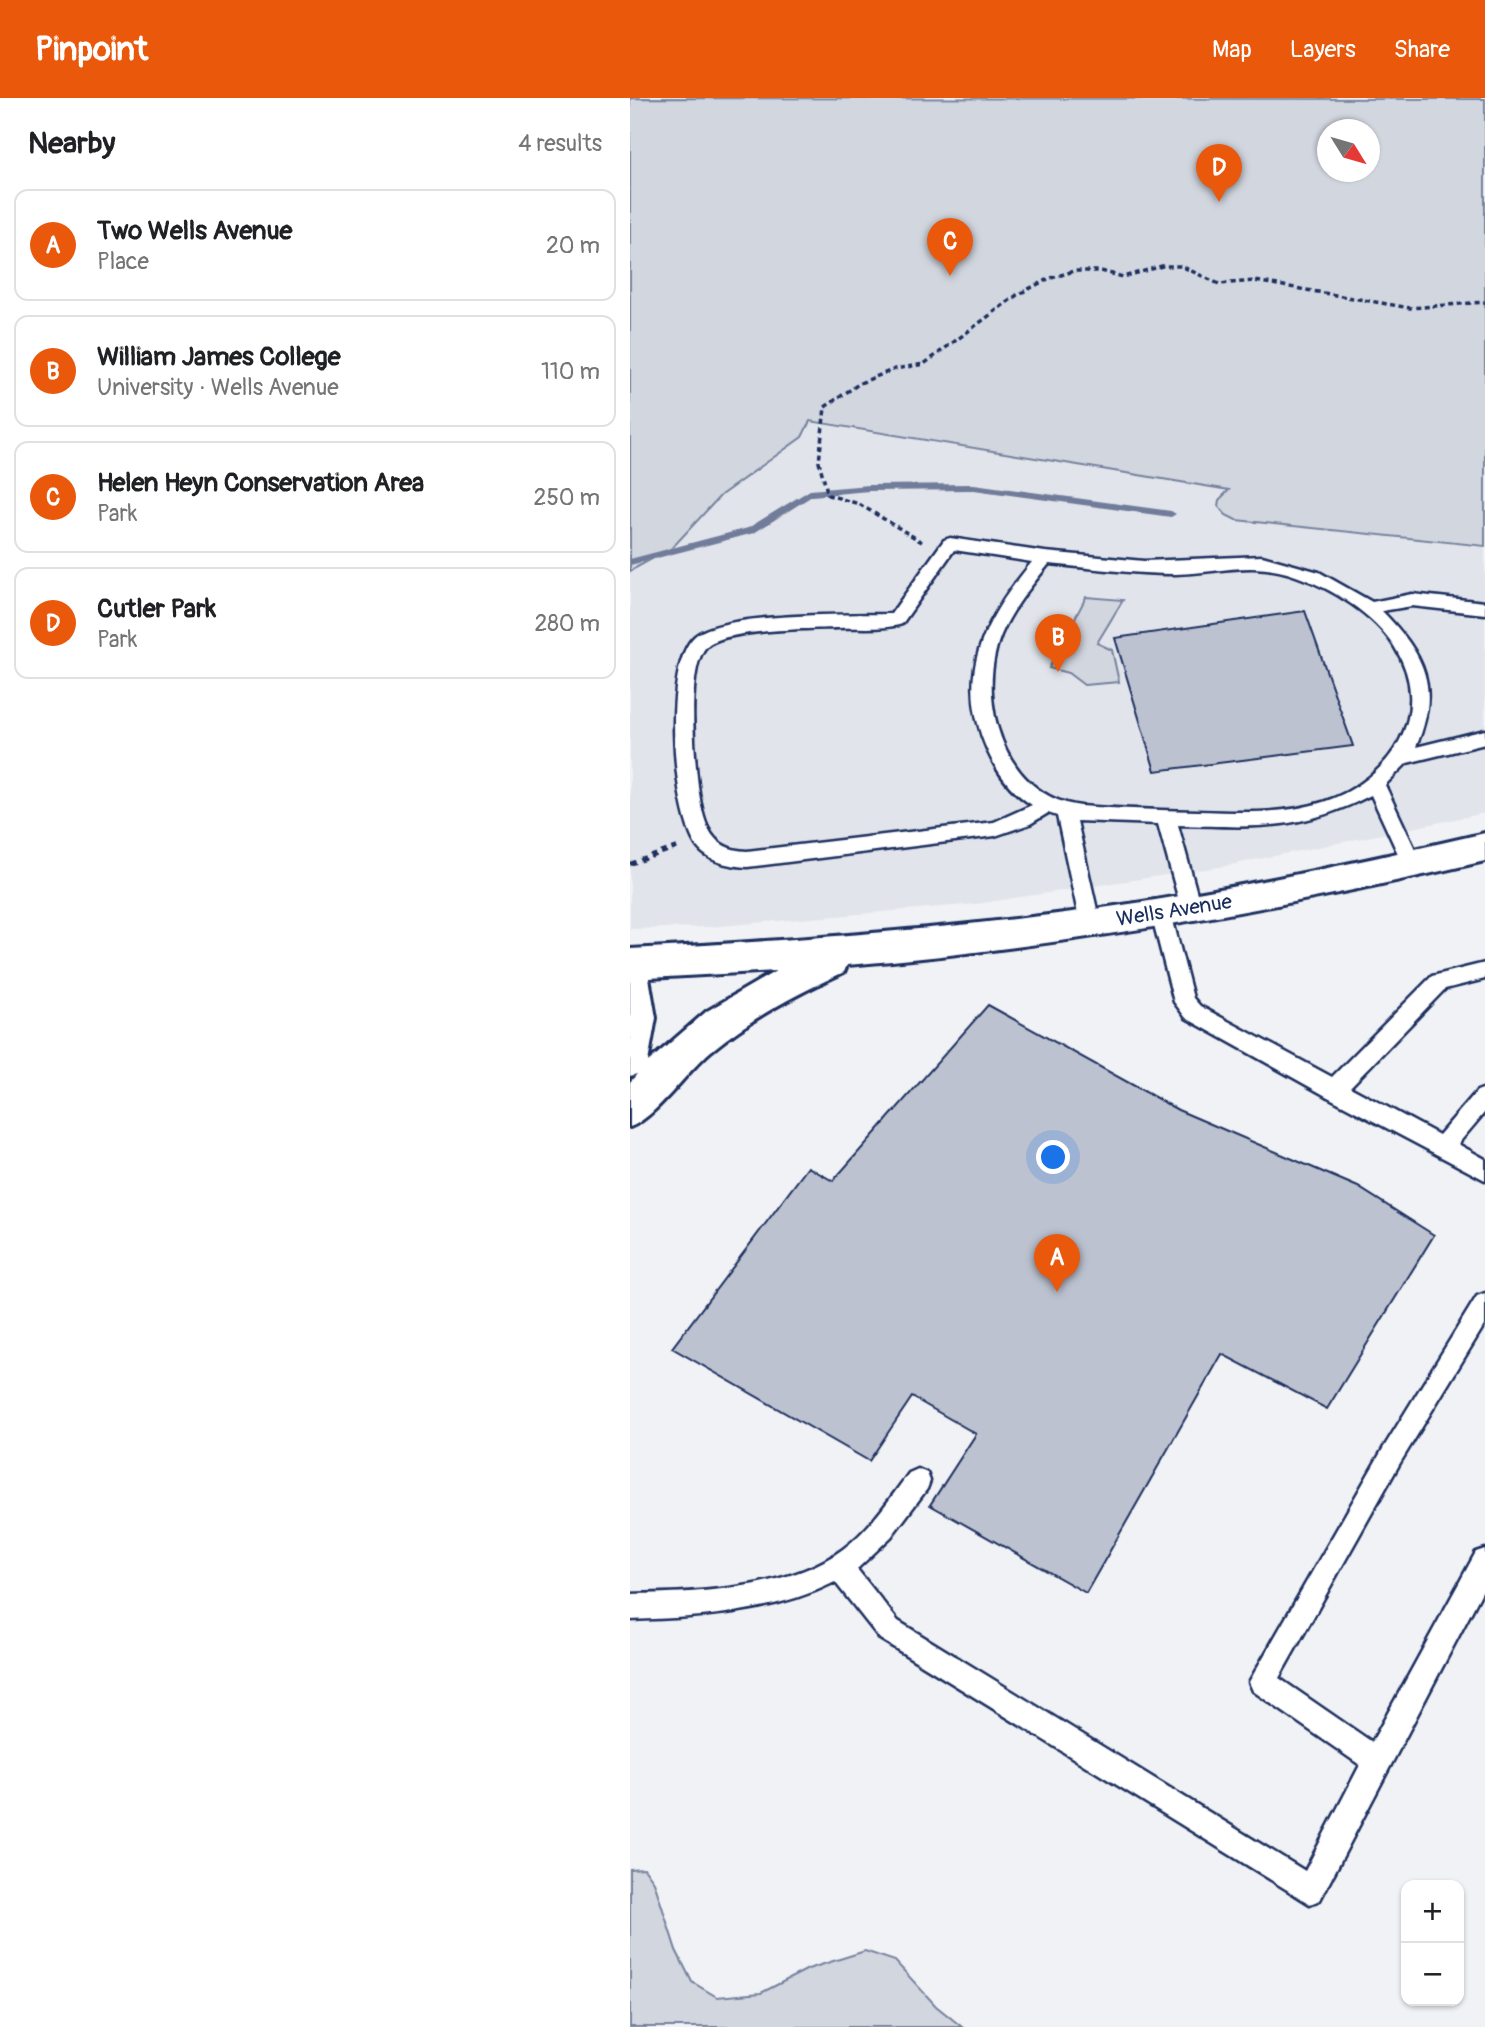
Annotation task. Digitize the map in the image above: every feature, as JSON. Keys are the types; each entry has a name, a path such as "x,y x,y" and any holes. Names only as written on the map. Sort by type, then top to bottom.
{"street":[{"name":"Wells Avenue","path":"630,964 859,950 1090,923 1176,911 1485,847"},
{"name":"Wells Avenue","path":"630,1110 674,1057 711,1028 782,984 859,950"},
{"path":"630,977 636,1002 638,1029 630,1060"}],"lane":[{"path":"1045,558 1006,607 990,639 983,675 984,711 1000,758 1020,784 1046,804 1066,811 1167,817 1292,817 1342,802 1375,784 1404,757 1419,722 1420,687 1411,655 1398,635 1371,609 1319,579 1269,564 1239,561 1189,568 1160,568 1045,558 950,544 896,620 749,629 708,637 695,647 688,676 685,739 690,797 702,838 716,852 747,859 995,829 1023,819 1046,804"},
{"path":"1371,609 1386,602 1405,599 1485,608"},
{"path":"1404,757 1485,737"},
{"path":"1375,784 1412,864"},
{"path":"1066,811 1090,923"},
{"path":"1167,817 1188,1008 1333,1090 1485,1170"},
{"path":"1333,1090 1438,982 1485,971"},
{"path":"1442,1147 1485,1097"},
{"path":"1376,1761 1262,1682 1392,1455 1485,1303"},
{"path":"630,1607 722,1600 813,1579 839,1567 889,1521 918,1481"},
{"path":"839,1567 889,1630 1310,1890 1376,1761 1485,1561"}],"path":[{"path":"942,555 859,504 828,495 821,482 817,444 825,407 860,383 895,369 924,364 1017,295 1048,279 1074,271 1101,271 1123,277 1162,266 1181,266 1219,284 1255,281 1410,308 1485,302"},
{"path":"630,864 702,838"}],"shaded area":[{"path":"630,98 1485,99 1485,546 1236,520 1226,515 1218,506 1219,500 1229,490 810,421 802,437 721,495 672,548 630,571"},
{"path":"630,392 1485,532 1485,813 1225,866 976,904 709,927 630,929"},
{"path":"1086,597 1123,600 1097,643 1112,650 1119,682 1084,685 1068,673 1049,668"},
{"path":"644,1868 654,1882 676,1950 692,1982 717,1997 761,1993 808,1969 865,1951 895,1961 936,2006 962,2027 630,2027 630,1869"}],"building":[{"path":"1305,611 1353,746 1155,771 1115,638"},
{"path":"988,1005 1178,1110 1358,1187 1434,1235 1327,1409 1222,1354 1086,1593 930,1505 976,1434 912,1397 869,1461 672,1348 808,1167 833,1181"}],"waterway":[{"path":"630,562 751,531 810,493 869,488 974,487 1171,514"}],"place":[{"name":"Cutler Park","path":"1219,202"},
{"name":"Helen Heyn Conservation Area","path":"950,276"},
{"name":"William James College","path":"1058,672"},
{"name":"Two Wells Avenue","path":"1057,1292"}]}
